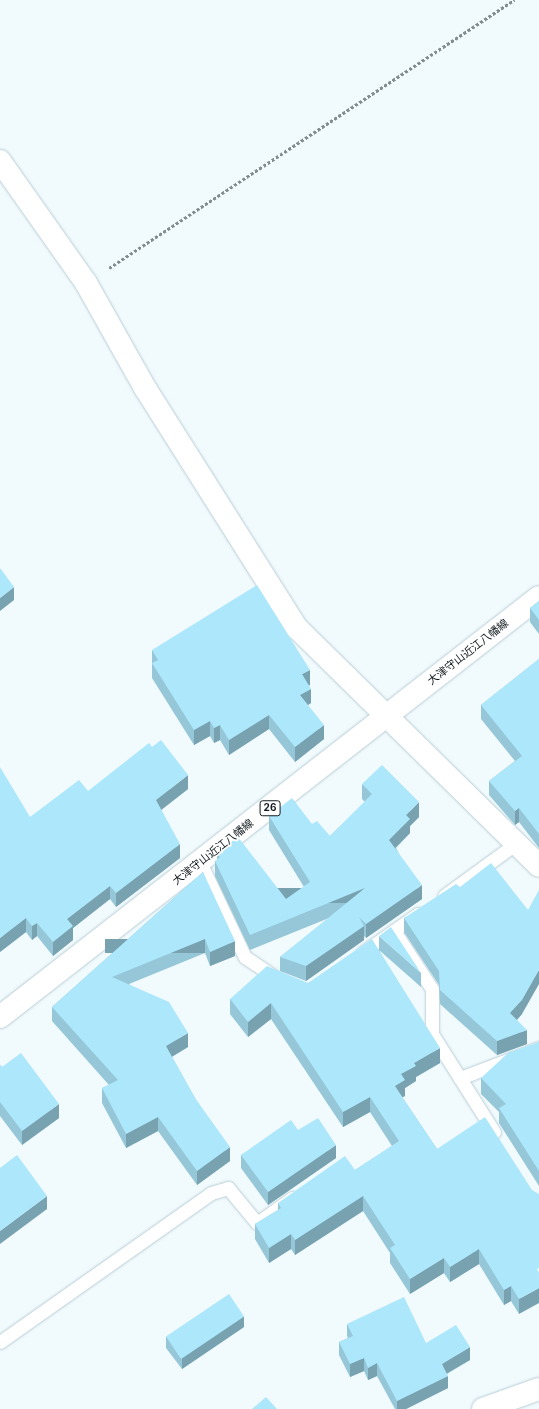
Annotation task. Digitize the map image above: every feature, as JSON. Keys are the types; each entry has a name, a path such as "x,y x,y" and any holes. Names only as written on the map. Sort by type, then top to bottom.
{"street":[{"path":"0,161 86,284 145,388 297,628 539,866"},
{"name":"大津守山近江八幡線","path":"0,1017 539,597"},
{"path":"483,1409 539,1389"}],"lane":[{"path":"351,961 515,844"},
{"path":"200,862 245,957 293,985"},
{"path":"394,931 432,989 432,1034 501,1142"},
{"path":"460,1078 539,1048"},
{"path":"0,1342 211,1193 228,1188 257,1223 302,1191"}],"path":[{"path":"86,284 514,0"}],"building":[{"path":"0,568 14,587 0,598"},
{"path":"257,585 310,670 302,674 311,689 300,695 324,725 295,747 269,715 229,740 220,725 214,728 210,721 194,730 152,663 158,660 152,650"},
{"path":"539,601 539,620 530,608"},
{"path":"539,659 539,834 519,808 515,811 489,781 522,756 481,705"},
{"path":"161,740 188,775 156,800 180,844 116,893 110,886 67,919 73,926 53,942 37,923 32,926 26,918 0,938 0,767 30,817 79,780 88,791 149,743 152,747"},
{"path":"382,765 419,802 406,815 410,819 389,840 422,885 366,924 359,917 364,926 306,966 280,957 365,888 250,935 215,861 220,857 217,853 238,837 286,899 310,882 269,816 292,798 312,824 317,821 330,836 372,794 362,784"},
{"path":"491,863 528,910 539,890 539,970 522,1000 510,1013 527,1030 497,1041 440,990 439,971 404,918 456,884 460,887"},
{"path":"203,872 235,941 210,952 205,939 112,977 169,1002 188,1033 166,1046 195,1098 230,1147 197,1171 158,1117 126,1134 102,1088 118,1080 52,1007"},
{"path":"391,927 421,973 379,936"},
{"path":"372,939 440,1048 414,1063 416,1066 401,1074 405,1080 395,1086 437,1149 485,1117 532,1190 539,1194 539,1268 537,1269 539,1273 539,1288 519,1299 511,1286 504,1290 479,1249 450,1267 444,1258 410,1279 390,1248 395,1245 363,1196 295,1240 291,1234 269,1248 255,1224 281,1208 278,1203 345,1156 355,1170 399,1141 370,1097 343,1112 271,1003 248,1022 230,999 267,966 308,983"},
{"path":"539,1042 539,1171 499,1108 506,1104 481,1078 508,1053"},
{"path":"21,1053 59,1104 22,1131 0,1102 0,1065 2,1067"},
{"path":"318,1118 336,1145 268,1192 241,1155 291,1120 298,1130"},
{"path":"17,1155 47,1196 0,1231 0,1168"},
{"path":"229,1294 244,1316 181,1359 166,1336"},
{"path":"404,1297 426,1343 456,1325 470,1347 442,1364 448,1376 397,1401 377,1363 368,1368 364,1358 350,1364 339,1342 353,1336 347,1324"},
{"path":"266,1397 277,1409 252,1409"}]}
